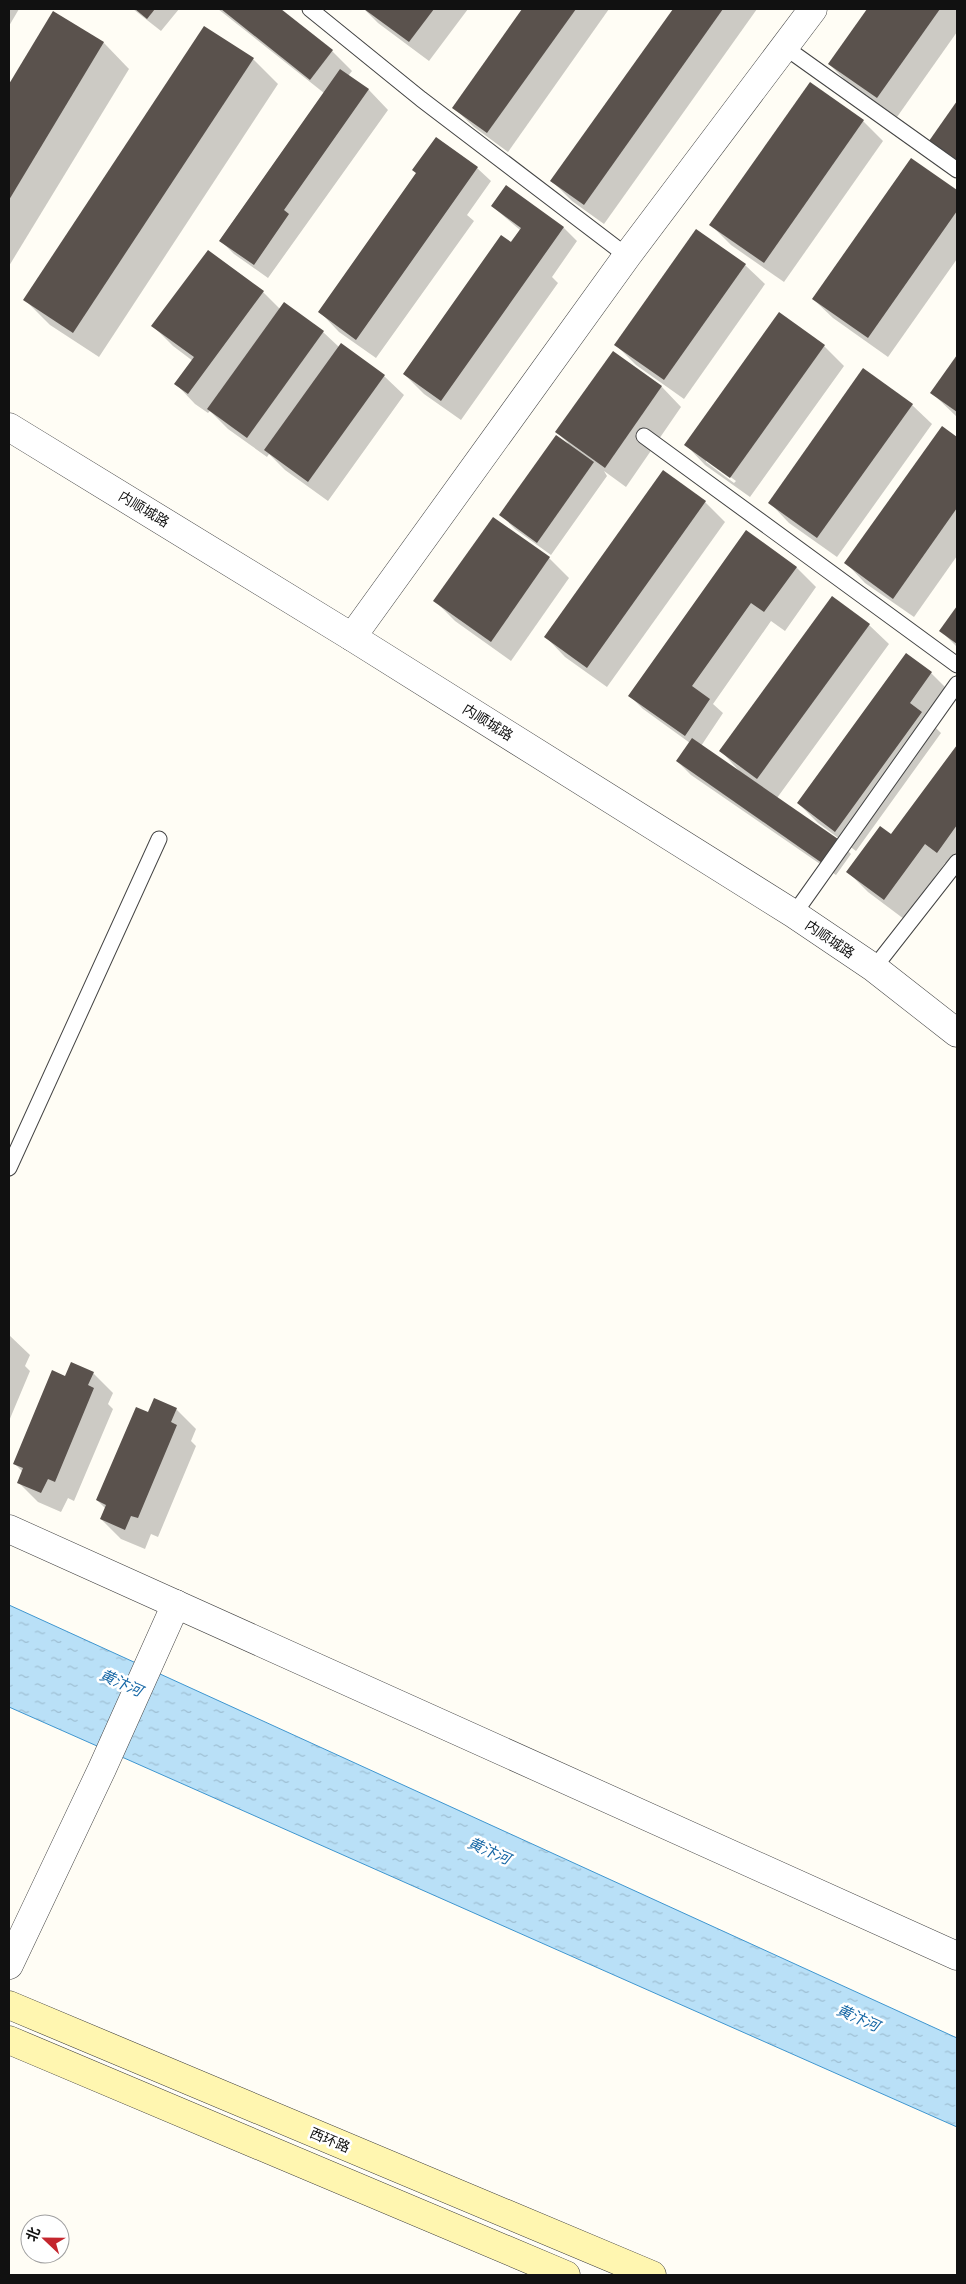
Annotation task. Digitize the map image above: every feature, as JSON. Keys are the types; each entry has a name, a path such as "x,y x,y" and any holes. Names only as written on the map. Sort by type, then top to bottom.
{"main road":[{"name":"西环路","path":"9,2005 652,2275"},
{"path":"9,2040 566,2275"}],"street":[{"path":"352,636 627,256 786,48 813,9"},
{"name":"内顺城路","path":"9,427 352,636 794,914 874,968 957,1033"},
{"path":"9,1529 957,1956"},
{"path":"9,1965 102,1769 176,1604"}],"lane":[{"path":"310,9 421,99 627,256"},
{"path":"786,48 957,170"},
{"path":"644,436 957,666"},
{"path":"794,914 957,684"},
{"path":"9,1168 159,839"},
{"path":"874,968 957,862"}],"water":[{"name":"黄汴河","path":"9,1605 957,2038 957,2127 9,1707"}],"building":[{"path":"135,9 155,9 147,19"},
{"path":"221,9 281,9 333,50 310,80"},
{"path":"364,9 434,9 409,42"},
{"path":"522,9 576,9 487,133 452,108"},
{"path":"673,9 723,9 584,205 550,181"},
{"path":"867,9 940,9 877,98 828,64"},
{"path":"53,11 104,42 9,200 9,84"},
{"path":"204,26 254,58 73,333 23,300"},
{"path":"340,69 369,89 284,210 289,214 254,265 219,241"},
{"path":"810,82 864,120 764,263 709,225"},
{"path":"957,101 957,160 929,141"},
{"path":"436,137 478,167 356,340 318,312 416,173 412,170"},
{"path":"911,158 957,190 957,211 868,338 812,299"},
{"path":"506,185 564,227 441,401 403,374 501,235 511,242 521,228 491,206"},
{"path":"696,229 746,264 664,380 614,345"},
{"path":"208,250 264,291 188,394 174,384 194,357 151,326"},
{"path":"284,302 324,331 247,438 207,409"},
{"path":"779,312 825,345 730,478 684,445"},
{"path":"341,343 385,375 308,482 264,450"},
{"path":"613,351 662,386 605,468 555,432"},
{"path":"957,355 957,412 930,393"},
{"path":"863,368 913,404 817,538 768,503"},
{"path":"942,426 957,437 957,508 893,599 844,563"},
{"path":"556,435 594,462 537,543 499,515"},
{"path":"663,470 706,501 587,668 544,637"},
{"path":"493,517 550,557 491,642 433,601"},
{"path":"746,530 797,567 764,612 751,603 692,686 710,699 685,736 628,696"},
{"path":"832,596 870,624 757,779 719,751"},
{"path":"957,606 957,644 939,631"},
{"path":"906,653 932,672 910,703 922,712 835,832 797,803"},
{"path":"692,738 838,839 822,863 676,761"},
{"path":"957,745 957,825 937,853 925,844 884,900 846,872 880,826 891,834"},
{"path":"71,1362 94,1372 88,1385 94,1388 55,1482 48,1479 41,1493 17,1483 23,1468 13,1464 52,1370 65,1376"},
{"path":"154,1398 177,1408 171,1422 177,1425 138,1518 131,1516 125,1530 100,1519 106,1505 96,1500 136,1407 148,1412"}]}
